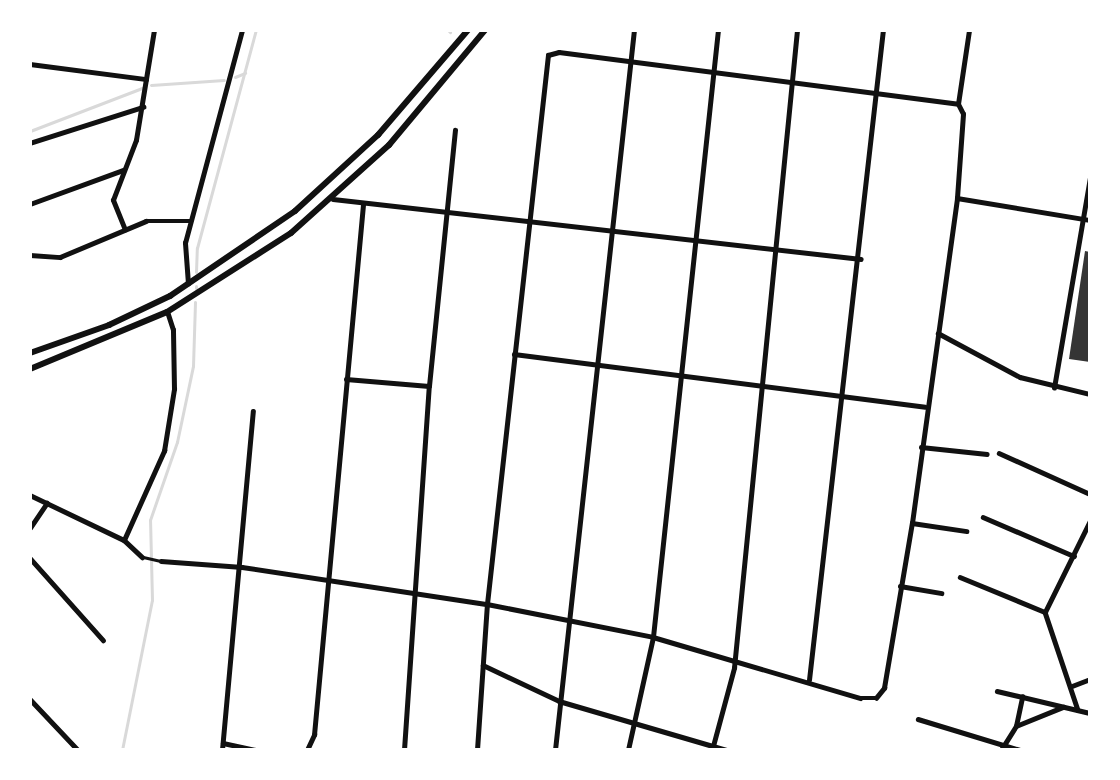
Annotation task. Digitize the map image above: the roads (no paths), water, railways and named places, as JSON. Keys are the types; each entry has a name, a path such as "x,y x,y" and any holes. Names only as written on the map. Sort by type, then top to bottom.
{"main road":[{"path":"30,353 109,326 188,284 328,184 420,90 468,30"},
{"path":"30,369 166,312 291,233 333,199 426,106 485,30"}],"street":[{"path":"125,230 112,200 143,107 154,30"},
{"path":"188,284 185,243 242,30"},
{"path":"555,750 634,30"},
{"path":"628,750 631,720 653,637 718,30"},
{"path":"713,746 734,658 759,384 777,251 790,80 797,30"},
{"path":"809,680 861,259 875,90 883,30"},
{"path":"30,495 124,540 142,557 161,561 242,567 487,604 653,637 809,680 860,698 876,698 884,688 912,523 925,407 957,198 963,114 958,104 969,30"},
{"path":"477,750 487,604 548,55 560,52 631,63 875,90 958,104"},
{"path":"30,64 147,79"},
{"path":"30,143 143,107"},
{"path":"404,750 429,386 455,130"},
{"path":"30,204 123,171"},
{"path":"1054,388 1090,178"},
{"path":"957,198 1090,220"},
{"path":"333,199 363,205 371,201 447,214 861,259"},
{"path":"307,750 314,735 363,205"},
{"path":"30,255 60,257 157,218 191,221"},
{"path":"124,540 164,451 174,389 172,330 166,312"},
{"path":"938,333 989,363 1054,388 1090,394"},
{"path":"514,354 925,407"},
{"path":"346,379 429,386"},
{"path":"222,750 242,567 252,411"},
{"path":"921,447 987,454"},
{"path":"999,453 1090,494"},
{"path":"30,528 47,503"},
{"path":"983,517 1074,556"},
{"path":"1078,710 1072,686 1045,612 1090,521"},
{"path":"912,523 966,531"},
{"path":"30,558 103,640"},
{"path":"960,577 1045,612"},
{"path":"900,586 941,592"},
{"path":"483,665 559,701 631,720 727,750"},
{"path":"1072,686 1090,679"},
{"path":"997,691 1090,713"},
{"path":"1001,750 1016,726 1023,697"},
{"path":"30,699 78,750"},
{"path":"1016,726 1063,707"},
{"path":"918,718 1004,743 1020,750"},
{"path":"223,743 257,750"}],"waterway":[{"path":"196,272 197,248 256,30"},
{"path":"235,77 245,73"},
{"path":"151,85 224,80"},
{"path":"30,131 142,88"},
{"path":"122,750 152,600 150,520 177,442 193,366 195,302"}]}
